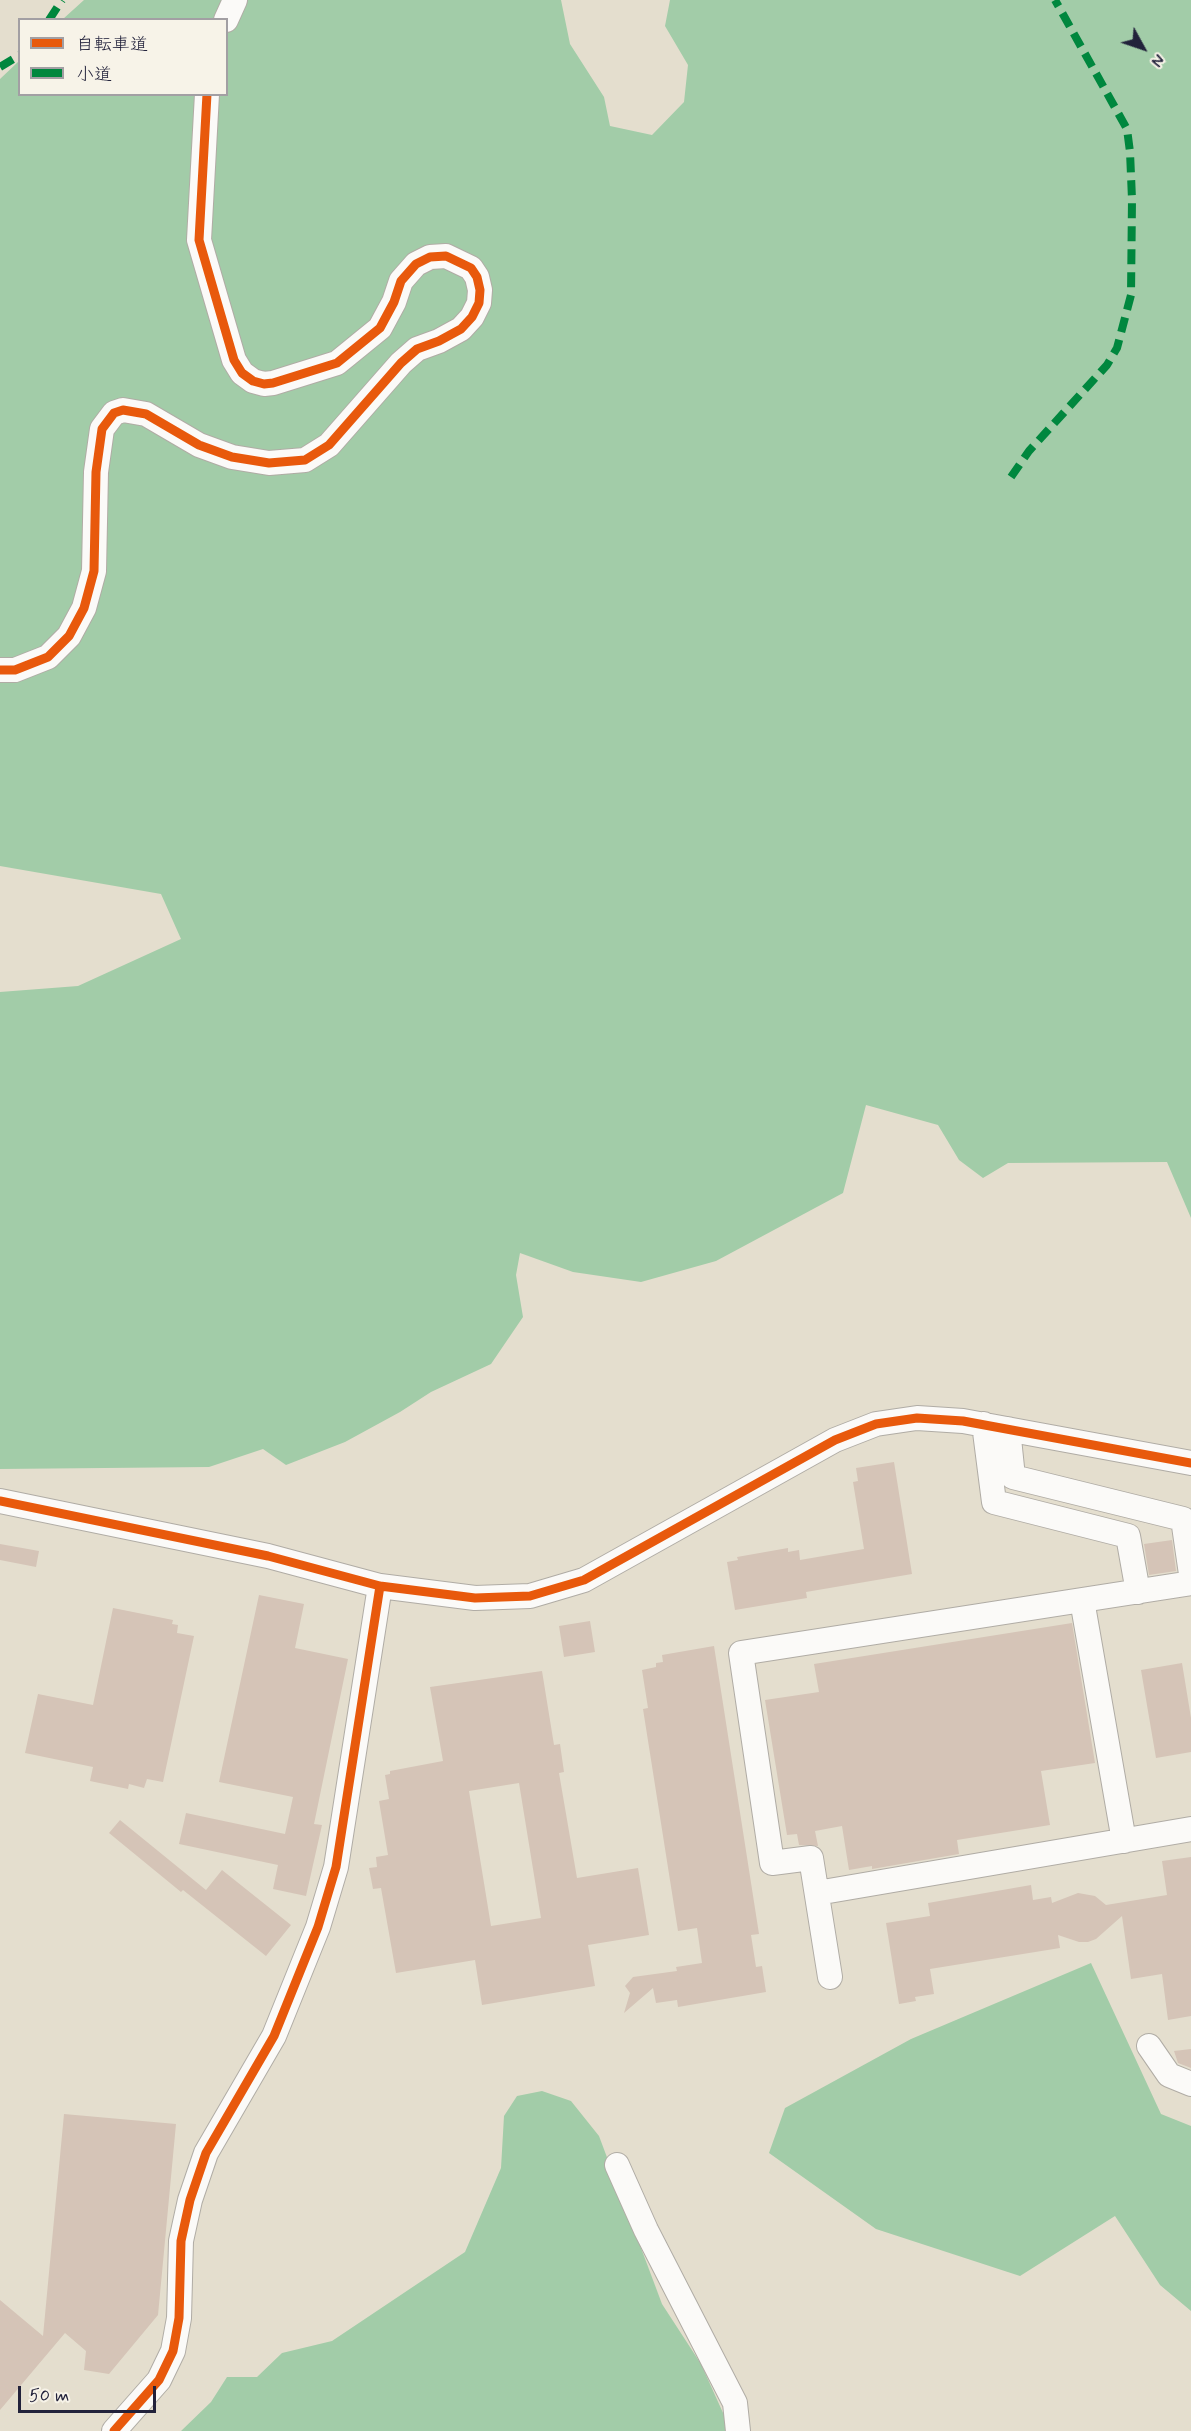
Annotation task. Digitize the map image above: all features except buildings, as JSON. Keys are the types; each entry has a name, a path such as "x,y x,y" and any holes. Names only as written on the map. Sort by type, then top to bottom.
{"street":[{"path":"226,18 235,0"},
{"path":"0,670 15,670 48,657 69,636 84,608 94,571 96,472 102,429 114,413 123,410 146,414 199,445 232,457 269,463 305,460 329,444 401,363 417,349 439,341 461,329 472,317 479,303 480,290 471,268 446,256 430,257 416,264 402,281 380,328 337,363 273,383 264,384 247,377 234,360 199,240 207,96"},
{"path":"0,1501 268,1556 380,1586 475,1598 530,1596 584,1580 835,1440 876,1424 917,1418 963,1421 1191,1463"},
{"path":"984,1424 994,1502 1128,1536 1138,1592"},
{"path":"1008,1429 1012,1478 1183,1520 1191,1574"},
{"path":"830,1977 811,1858 772,1863 741,1653 1191,1583"},
{"path":"114,2431 159,2380 173,2351 179,2318 181,2241 190,2200 206,2153 274,2036 318,1928 336,1867 380,1586"},
{"path":"1082,1600 1124,1840"},
{"path":"817,1893 1191,1829"},
{"path":"1149,2046 1169,2075 1191,2084"},
{"path":"617,2165 646,2230 735,2403 738,2431"}],"green space":[{"path":"84,0 561,0 570,44 604,97 610,126 652,135 684,102 688,65 665,26 670,0 1191,0 1191,1218 1167,1162 1008,1163 983,1178 959,1160 938,1125 866,1105 843,1193 716,1261 641,1282 573,1272 520,1253 516,1275 523,1317 491,1364 431,1392 345,1442 286,1465 263,1449 209,1467 0,1469 0,992 78,986 181,939 161,894 0,866 0,79 18,62 18,96 228,96 228,18 64,18"},
{"path":"1091,1963 1161,2114 1191,2126 1191,2311 1160,2285 1115,2216 1020,2276 876,2229 769,2153 785,2108 911,2039"},
{"path":"542,2091 571,2101 599,2136 662,2304 701,2364 729,2431 181,2431 211,2402 227,2377 257,2377 282,2353 332,2341 465,2252 501,2168 504,2116 517,2096"}],"marked path":[{"path":"50,18 62,0"},
{"path":"1011,477 1029,451 1107,365 1117,348 1131,295 1132,199 1127,129 1055,0"},
{"path":"0,67 18,56"}],"cycle path":[{"path":"0,670 15,670 48,657 69,636 84,608 94,571 96,472 102,429 114,413 123,410 146,414 199,445 232,457 269,463 305,460 329,445 401,363 417,349 439,341 461,329 472,317 479,303 480,290 477,277 471,268 446,256 430,257 416,264 401,281 394,302 380,328 337,363 264,384 253,381 242,373 234,360 199,240 207,96"},
{"path":"0,1501 268,1556 380,1586 475,1598 530,1596 584,1580 835,1440 876,1424 917,1418 963,1421 1191,1463"},
{"path":"114,2431 159,2380 173,2351 179,2318 181,2241 190,2200 206,2153 274,2036 318,1927 336,1867 380,1586"}]}
